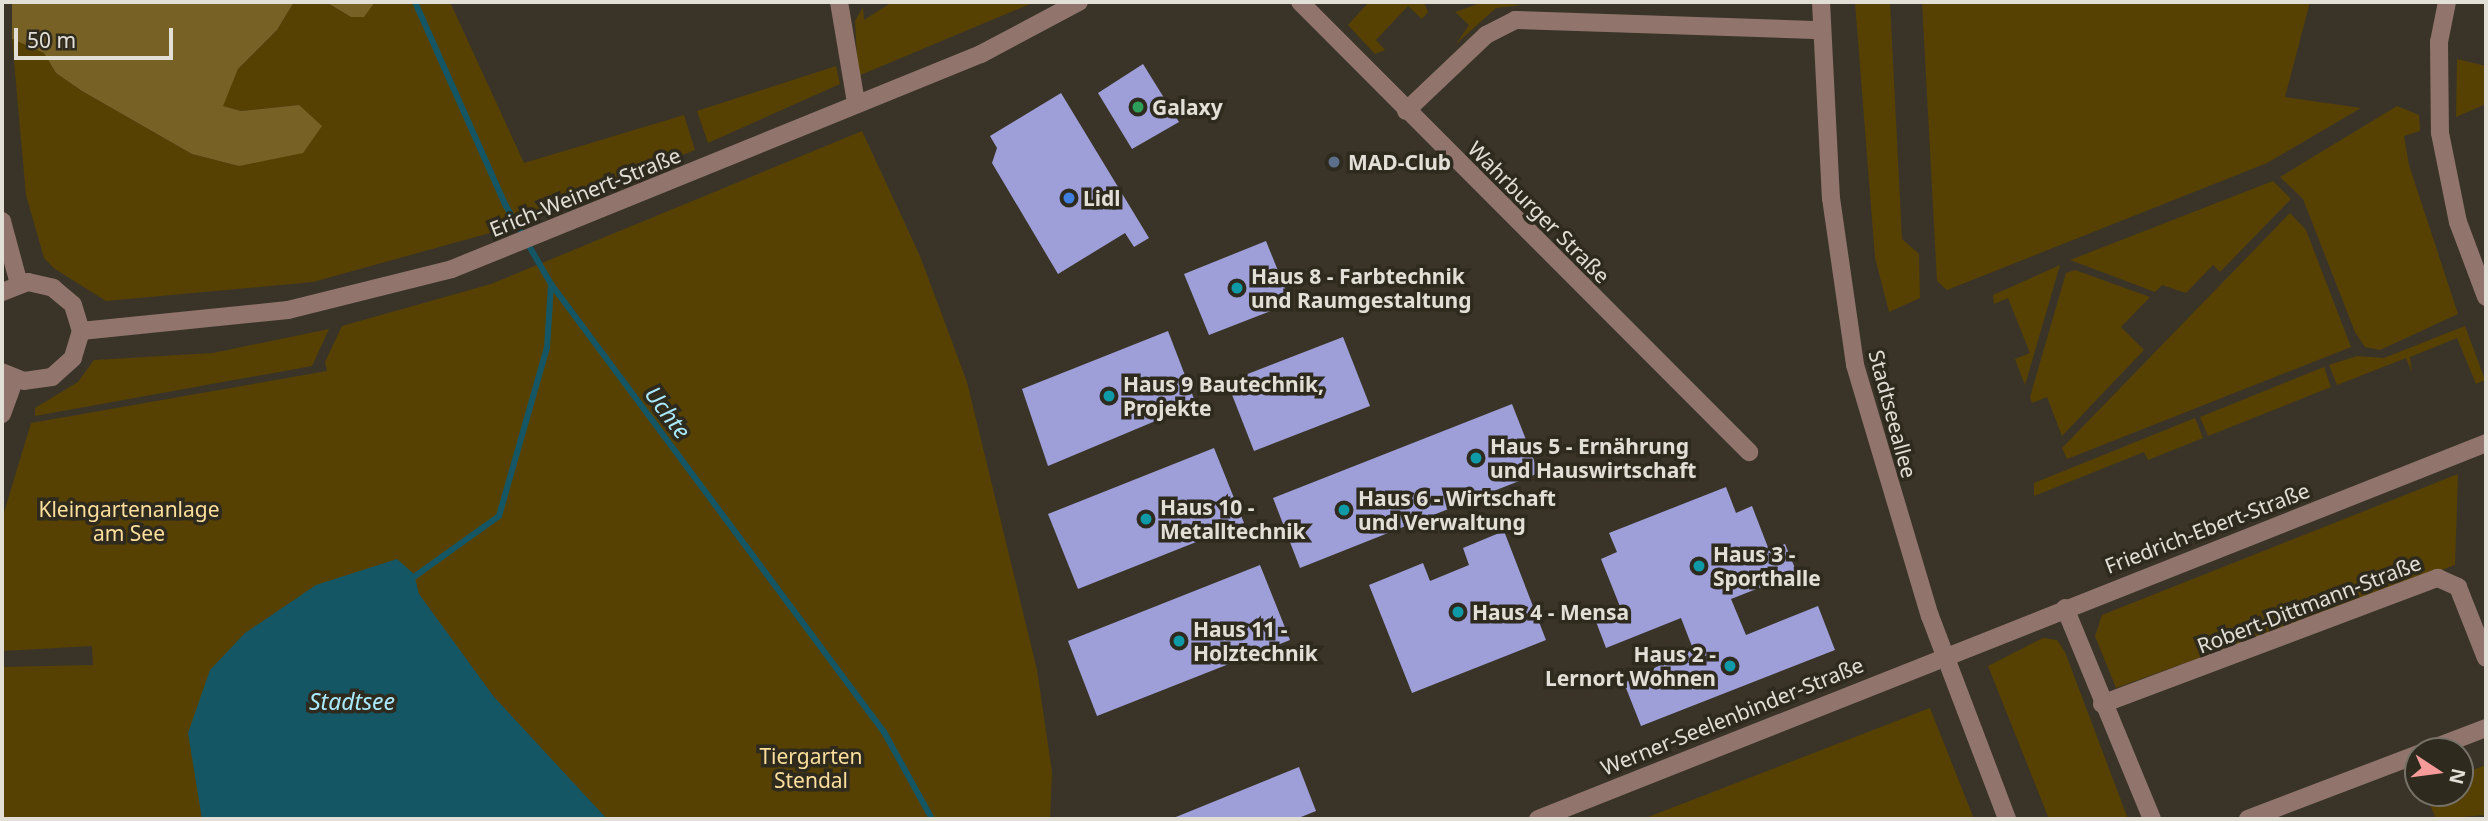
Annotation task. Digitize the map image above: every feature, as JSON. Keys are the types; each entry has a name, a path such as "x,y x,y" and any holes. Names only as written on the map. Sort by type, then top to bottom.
{"street":[{"path":"839,2 856,102"},
{"name":"Erich-Weinert-Straße","path":"81,331 288,310 513,248 856,102 981,54 1079,2"},
{"name":"Wahrburger Straße","path":"1300,2 1749,452"},
{"name":"Stadtseeallee","path":"1821,2 1831,198 1855,365 1944,656 2007,819"},
{"path":"2447,2 2439,42 2440,133 2458,222 2486,297"},
{"path":"1406,111 1486,35 1515,20 1821,30"},
{"path":"2,221 19,284"},
{"path":"2,292 19,284 61,292 77,313 81,331 73,358 61,372 43,380 8,375 2,414"},
{"name":"Friedrich-Ebert-Straße","path":"1944,656 2486,443"},
{"name":"Robert-Dittmann-Straße","path":"2102,704 2438,578 2458,587 2486,658"},
{"path":"2065,608 2102,704 2152,819"},
{"name":"Werner-Seelenbinder-Straße","path":"1541,819 1944,656"},
{"path":"2463,737 2486,728"},
{"path":"2248,819 2404,759"}],"green space":[{"path":"294,2 326,2 351,17 375,2 450,2 524,163 684,115 695,150 497,231 313,282 106,301 55,269 44,258 26,195 12,39 44,53 56,73 82,91 192,154 239,166 299,105 241,111 222,106 238,69 277,30"},
{"path":"892,2 1035,2 858,76 855,21 863,7 864,20"},
{"path":"1369,2 1424,2 1428,12 1422,19 1408,6 1376,40 1385,50 1375,54 1348,25"},
{"path":"1483,2 1522,5 1496,8 1456,44 1469,25 1455,12"},
{"path":"1855,2 1890,2 1902,239 1919,254 1920,298 1889,312 1875,258"},
{"path":"1922,2 2310,2 2285,97 2361,108 2267,163 1947,290 1937,281"},
{"path":"2457,59 2486,66 2486,104 2456,117"},
{"path":"836,66 840,84 708,143 697,111"},
{"path":"2397,106 2419,115 2420,131 2404,136 2409,165 2458,314 2380,350 2365,347 2355,332 2303,199 2280,177"},
{"path":"862,131 920,256 967,382 1037,670 1052,772 1050,819 2,819 2,667 93,665 92,646 2,651 2,519 31,423 327,371 325,362 342,326 491,284"},
{"path":"2273,181 2291,199 2220,272 2213,265 2186,293 2162,285 2155,292 2070,260"},
{"path":"2290,213 2306,230 2351,347 2067,459 2062,448"},
{"path":"2060,265 2025,385 2015,359 2030,353 2008,298 1994,304 1993,295"},
{"path":"2075,270 2150,297 2121,327 2144,350 2062,436 2047,397 2032,403 2030,397 2066,273"},
{"path":"2465,326 2485,380 2476,384 2457,338 2410,357 2412,372 2406,358 2337,385 2329,365 2357,356 2384,358"},
{"path":"329,329 312,366 35,416 35,408 78,382 94,360 213,353"},
{"path":"2324,367 2331,387 2208,436 2200,417"},
{"path":"2195,418 2203,438 2148,460 2144,452 2034,496 2034,483"},
{"path":"2458,474 2455,565 2116,688 2095,636 2102,615"},
{"path":"2043,638 2057,640 2065,652 2128,819 2049,819 1988,666"},
{"path":"1930,708 1974,819 1643,819"},
{"path":"2486,765 2486,815 2436,819 2431,807 2474,807 2474,770"}],"shaded area":[{"path":"12,2 294,2 277,30 238,69 223,106 241,111 299,105 322,126 303,153 239,166 192,154 82,91 56,73 44,53 12,39"},
{"path":"326,2 375,2 364,17 351,17"}],"water":[{"name":"Stadtsee","path":"397,559 414,574 419,594 494,697 607,819 202,819 188,733 210,670 245,633 316,585"}],"building":[{"name":"Galaxy","path":"1143,64 1179,122 1132,149 1098,93"},
{"name":"Lidl","path":"1061,93 1149,238 1134,247 1125,233 1058,274 992,163 997,148 990,136"},
{"name":"Haus 8 - Farbtechnik und Raumgestaltung","path":"1266,241 1291,303 1209,335 1184,274"},
{"name":"Haus 9 Bautechnik, Projekte","path":"1168,331 1196,404 1048,466 1022,389"},
{"path":"1343,337 1370,406 1254,451 1227,382"},
{"path":"1512,404 1539,473 1300,568 1273,498"},
{"name":"Haus 10 - Metalltechnik","path":"1214,448 1244,523 1078,589 1048,514"},
{"name":"Haus 3 - Sporthalle","path":"1726,487 1736,513 1752,506 1769,550 1785,544 1797,573 1731,599 1746,635 1818,606 1835,650 1641,726 1624,683 1693,649 1681,618 1606,648 1595,619 1621,609 1601,559 1617,552 1609,533"},
{"name":"Haus 4 - Mensa","path":"1504,531 1546,640 1412,693 1369,585 1423,563 1430,581 1469,565 1463,548"},
{"name":"Haus 11 - Holztechnik","path":"1260,565 1290,640 1097,716 1068,641"},
{"path":"1299,767 1316,811 1296,819 1171,819"}],"waterway":[{"name":"Uchte","path":"415,2 506,206 551,284 884,732 932,819"},
{"path":"411,579 499,516 547,348 551,284"}],"place":[{"name":"Galaxy","path":"1138,107"},
{"name":"MAD-Club","path":"1334,162"},
{"name":"Lidl","path":"1069,198"},
{"name":"Haus 8 - Farbtechnik und Raumgestaltung","path":"1237,288"},
{"name":"Haus 9 Bautechnik, Projekte","path":"1109,396"},
{"name":"Haus 5 - Ernährung und Hauswirtschaft","path":"1476,458"},
{"name":"Haus 6 - Wirtschaft und Verwaltung","path":"1344,510"},
{"name":"Haus 10 - Metalltechnik","path":"1146,519"},
{"name":"Haus 3 - Sporthalle","path":"1699,566"},
{"name":"Haus 4 - Mensa","path":"1458,612"},
{"name":"Haus 11 - Holztechnik","path":"1179,641"},
{"name":"Haus 2 - Lernort Wohnen","path":"1730,666"}],"park label":[{"name":"Kleingartenanlage am See","path":"129,521"},
{"name":"Tiergarten Stendal","path":"811,768"}]}
